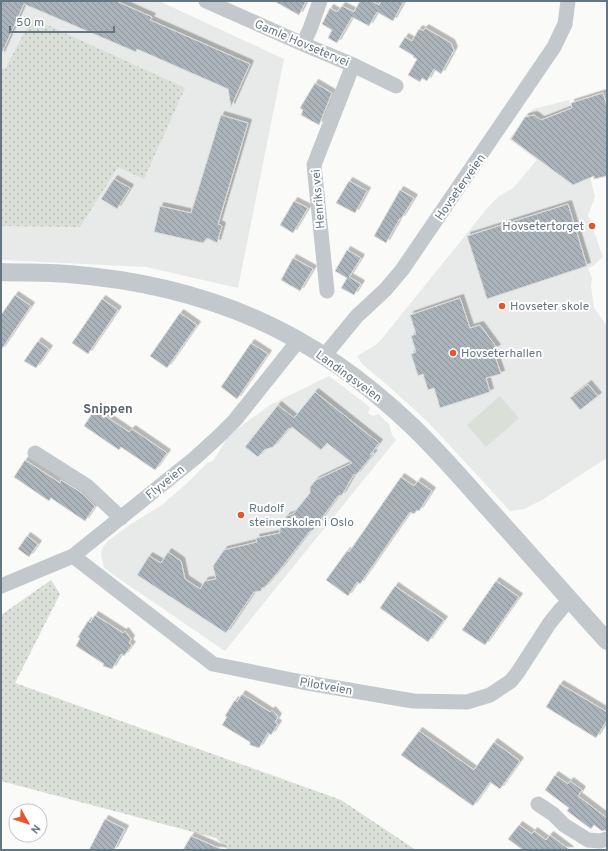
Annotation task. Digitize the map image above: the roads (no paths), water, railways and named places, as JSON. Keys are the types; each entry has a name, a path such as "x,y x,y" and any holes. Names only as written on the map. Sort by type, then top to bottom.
{"street":[{"name":"Gamle Hovsetervei","path":"206,1 353,65 396,86"},
{"path":"302,44 310,29 320,1"},
{"name":"Hovseterveien","path":"324,356 357,316 385,290 402,270 484,152 554,47 565,24 568,1"},
{"name":"Henriks vei","path":"327,291 314,165 353,65"},
{"name":"Landingsveien","path":"1,272 80,275 157,287 216,304 256,319 324,356 374,392 414,428 607,641"},
{"name":"Flyveien","path":"1,586 73,556 195,458 218,437 267,382 298,341"},
{"path":"35,453 87,486 121,518"},
{"name":"Pilotveien","path":"73,556 213,664 302,682 413,701 467,702 490,695 502,688 518,672 549,624 570,600"},
{"path":"538,804 553,814 564,825 588,840 600,841 607,839"}],"place":[{"name":"Hovsetertorget","path":"592,226"},
{"name":"Hovseter skole","path":"502,306"},
{"name":"Hovseterhallen","path":"453,353"},
{"name":"Rudolf steinerskolen i Oslo","path":"241,515"}],"district":[{"name":"Snippen","path":"108,408"}]}
